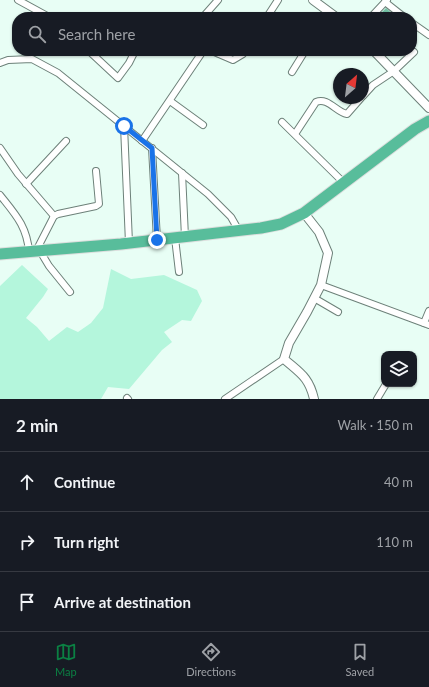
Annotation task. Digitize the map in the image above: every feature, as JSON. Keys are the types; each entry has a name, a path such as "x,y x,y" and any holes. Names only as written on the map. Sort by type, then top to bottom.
{"highway":[{"path":"0,253 180,238 272,226 291,220 304,213 415,129 429,121"}],"street":[{"path":"18,0 40,12"},
{"path":"207,12 218,0"},
{"path":"270,12 278,0"},
{"path":"313,0 325,12"},
{"path":"376,12 386,1 398,12"},
{"path":"417,27 429,35"},
{"path":"95,56 118,78 132,56"},
{"path":"142,141 200,56"},
{"path":"224,56 233,60 240,56"},
{"path":"292,72 302,56"},
{"path":"379,56 429,108"},
{"path":"369,89 394,71 410,56"},
{"path":"0,63 8,60 36,60 66,78 208,194 226,212 240,231"},
{"path":"295,134 316,102 320,100 325,101 341,112 347,114 356,104"},
{"path":"170,101 203,125"},
{"path":"282,122 344,183"},
{"path":"124,126 129,243"},
{"path":"26,184 66,141"},
{"path":"0,148 18,174 54,216"},
{"path":"152,148 157,240"},
{"path":"35,251 54,216 99,204 96,171"},
{"path":"179,272 182,173"},
{"path":"0,194 21,222 28,243 70,292"},
{"path":"225,399 284,359 289,343 321,285 328,253 319,232 304,213"},
{"path":"321,285 426,324 429,311"},
{"path":"314,298 338,312"},
{"path":"284,359 309,382 314,399"},
{"path":"377,399 384,387"}],"shaded area":[{"path":"386,8 390,12 382,12"},
{"path":"22,265 48,289 26,318 37,327 49,341 67,327 78,332 91,323 103,308 111,269 131,279 164,275 197,290 202,301 191,321 182,320 164,332 172,342 162,350 129,389 108,387 101,399 0,399 0,286"}],"route":[{"path":"124,126 152,148 157,240"}]}
